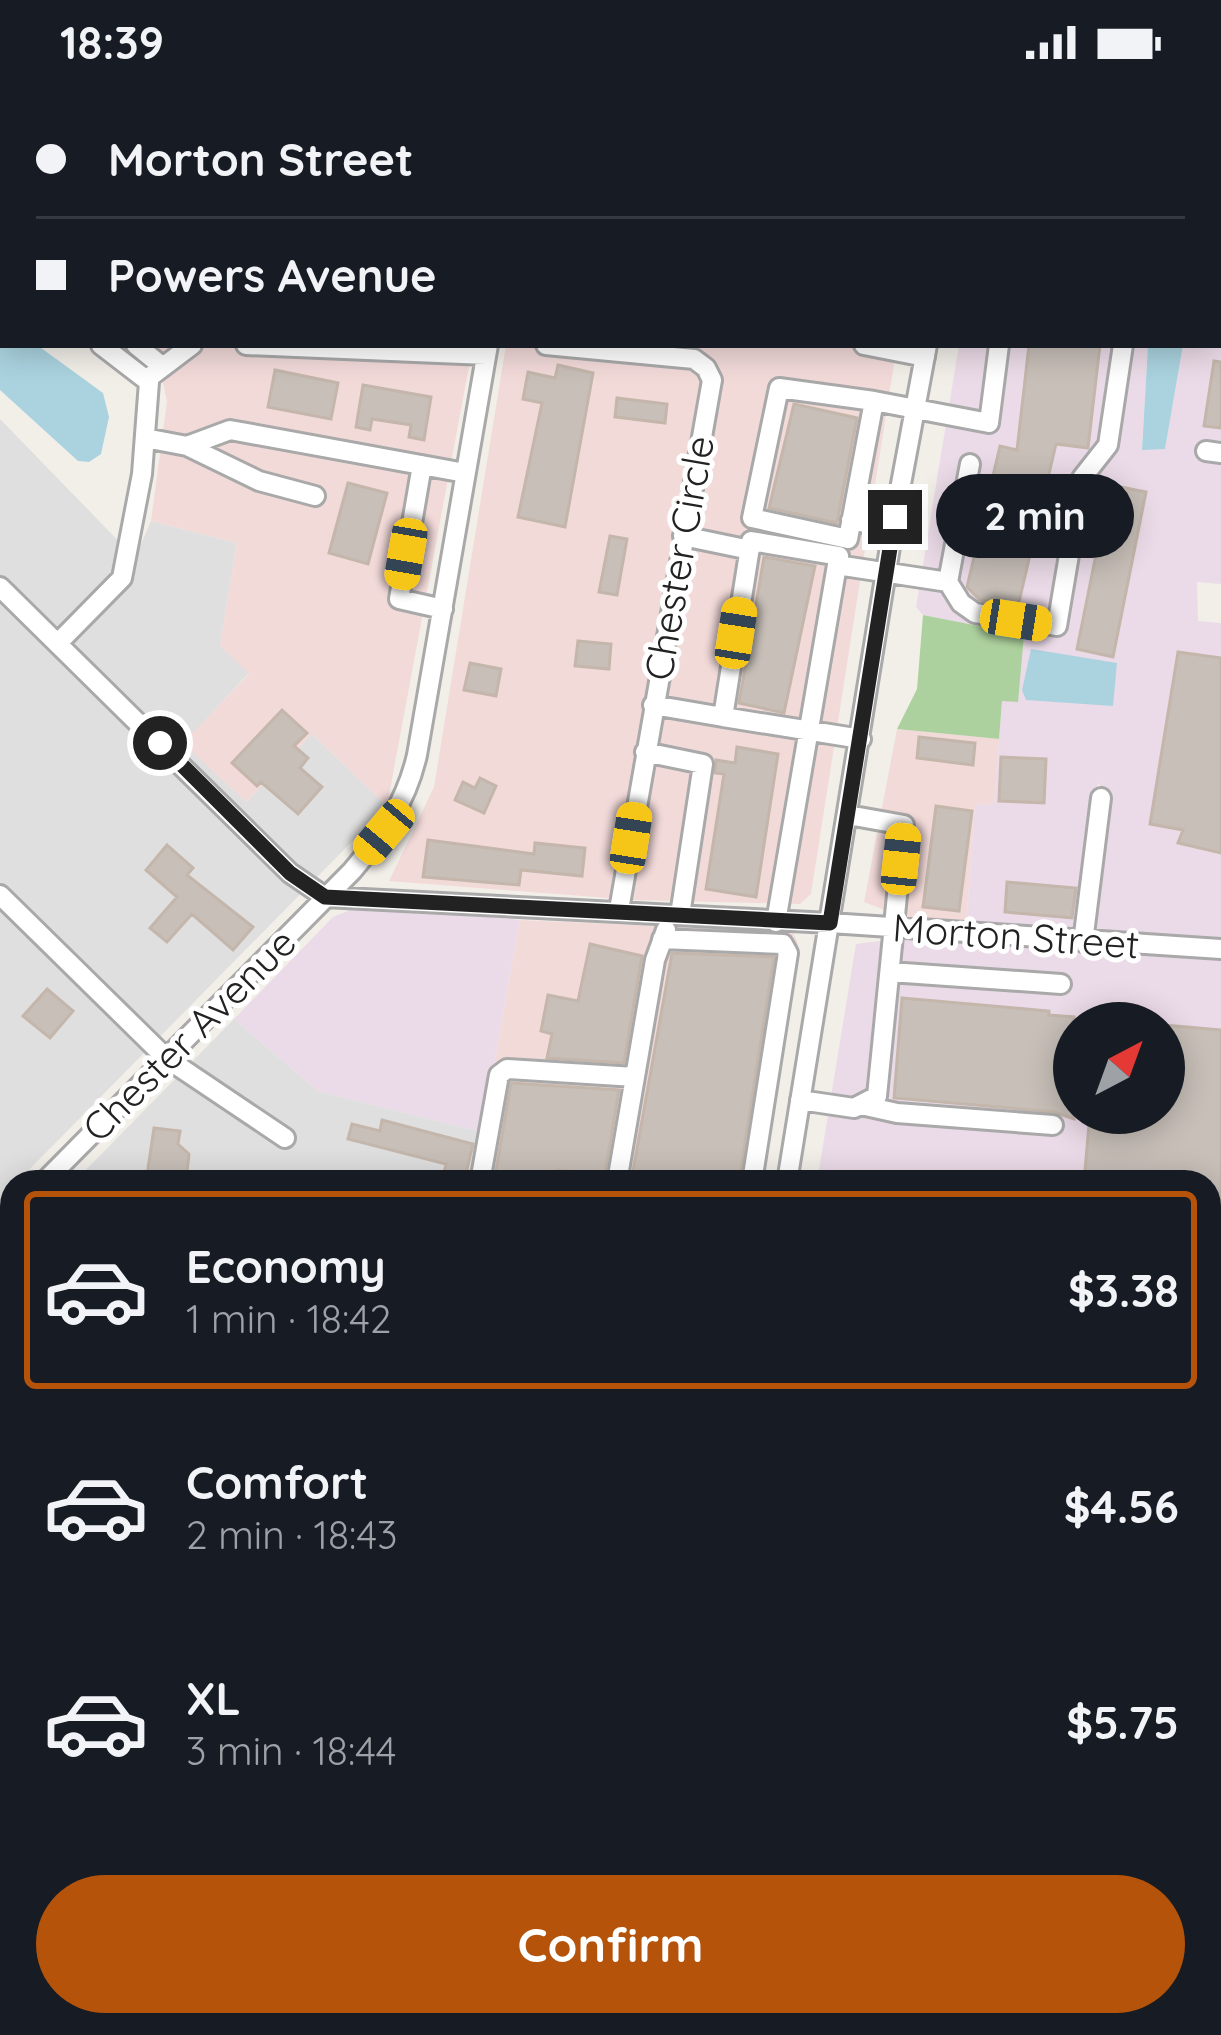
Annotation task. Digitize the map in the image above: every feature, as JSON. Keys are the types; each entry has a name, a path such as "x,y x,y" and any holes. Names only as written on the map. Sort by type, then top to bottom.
{"street":[{"path":"105,348 149,384"},
{"path":"140,348 164,367"},
{"path":"58,643 122,578 149,384 188,348"},
{"path":"389,348 487,350"},
{"name":"Chester Circle","path":"619,910 712,380 694,359 640,348"},
{"path":"789,1170 926,351 894,348"},
{"path":"874,400 848,539 752,518 779,388 874,400 989,423 999,348"},
{"path":"970,464 948,582 974,613 1057,626 1082,478 1108,445 1124,348"},
{"name":"Chester Avenue","path":"56,1170 325,897 384,832 410,786 487,350"},
{"path":"187,446 230,430 465,473"},
{"path":"145,438 187,446 259,481 315,496"},
{"path":"422,465 399,599 443,609"},
{"path":"851,520 893,529"},
{"path":"683,536 750,550"},
{"path":"723,717 751,541 839,556 776,922"},
{"path":"837,565 948,582"},
{"path":"0,587 290,873 325,897"},
{"path":"653,706 861,739"},
{"path":"619,1170 662,939 677,915 704,764 645,752"},
{"path":"1083,942 1101,798"},
{"path":"800,1100 854,1108 877,1096 904,825 848,814"},
{"path":"0,895 166,1058 285,1138"},
{"name":"Morton Street","path":"325,897 619,910 1221,949"},
{"path":"662,939 783,944 788,953 754,1170"},
{"path":"890,972 1061,984"},
{"path":"482,1170 500,1075 507,1069 635,1077"},
{"path":"861,1105 897,1113 1053,1125"}],"shaded area":[{"path":"118,348 472,348 387,806 312,734 246,802 183,743 249,674 220,645 237,543 151,521 167,401 162,379"},
{"path":"506,348 897,348 811,894 800,904 633,900 389,881 434,787"},
{"path":"959,348 1148,348 1142,449 1165,449 1182,348 1221,348 1221,584 1197,582 1198,621 1221,623 1221,938 1098,934 1092,926 1111,805 1098,783 1082,922 1075,934 966,926 975,805 994,804 1002,700 1017,702 1024,636 923,615 916,607"},
{"path":"0,419 135,558 151,521 237,543 220,645 249,673 184,743 246,802 312,734 387,806 29,1170 0,1170"},
{"path":"897,729 999,739 994,804 975,805 966,926 916,922 864,902"},
{"path":"367,903 520,920 482,1132 318,1091 234,1019 333,917"},
{"path":"520,920 793,932 798,944 762,1170 475,1170"},
{"path":"921,936 1221,953 1221,1170 819,1170 856,944"},
{"path":"234,1019 318,1091 482,1132 475,1170 86,1170"}],"green space":[{"path":"923,615 1024,635 1018,702 1002,701 999,739 897,729 917,689"}],"water":[{"path":"0,348 41,348 103,393 109,417 101,454 89,462 78,461 0,390"},
{"path":"1148,348 1182,348 1165,449 1142,450"},
{"path":"1031,649 1117,663 1113,706 1026,700 1022,690"}],"building":[{"path":"1029,348 1100,348 1088,448 1056,444 1018,606 980,600 967,587 1000,446 1017,450"},
{"path":"1214,361 1221,362 1221,428 1204,426"},
{"path":"558,365 593,373 565,527 518,517 542,403 523,399 528,372 555,378"},
{"path":"275,370 338,383 331,419 268,407"},
{"path":"363,385 431,397 424,440 409,437 411,425 372,419 370,430 356,427"},
{"path":"617,398 667,404 665,423 615,417"},
{"path":"794,404 857,418 837,523 769,508"},
{"path":"348,483 387,493 368,564 329,553"},
{"path":"1110,485 1146,492 1113,657 1077,649"},
{"path":"610,536 627,539 617,595 599,592"},
{"path":"764,557 815,566 784,713 739,703"},
{"path":"578,641 611,644 609,669 575,666"},
{"path":"1178,652 1221,658 1221,853 1178,843 1183,830 1150,824"},
{"path":"470,663 501,669 496,696 464,690"},
{"path":"282,710 307,733 294,746 308,758 300,768 322,787 298,814 232,763"},
{"path":"919,737 975,743 973,765 917,758"},
{"path":"737,747 778,754 756,897 706,889 724,774 715,773 716,760 735,763"},
{"path":"1001,757 1046,759 1044,803 999,801"},
{"path":"480,778 496,786 484,813 455,800 463,782 475,788"},
{"path":"936,806 972,811 959,911 923,907"},
{"path":"428,840 534,854 535,843 585,848 582,876 521,870 519,885 423,877"},
{"path":"167,845 193,868 187,875 253,927 233,950 192,914 167,942 150,928 177,897 146,870"},
{"path":"1007,882 1076,888 1072,918 1005,912"},
{"path":"590,944 642,956 624,1063 547,1058 552,1034 541,1031 548,995 578,1001"},
{"path":"672,953 774,957 741,1170 633,1170"},
{"path":"47,989 73,1011 50,1038 23,1016"},
{"path":"902,998 1049,1011 1053,1015 1053,1112 894,1098"},
{"path":"1185,1027 1221,1030 1221,1170 1085,1170 1088,1134 1185,1134"},
{"path":"511,1083 619,1090 606,1170 496,1170"},
{"path":"382,1120 473,1144 467,1170 445,1170 446,1164 348,1139 352,1124 380,1131"},
{"path":"154,1128 180,1131 178,1144 189,1154 187,1170 148,1170"}],"route":[{"path":"160,743 290,873 325,897 830,923 895,517"}]}
